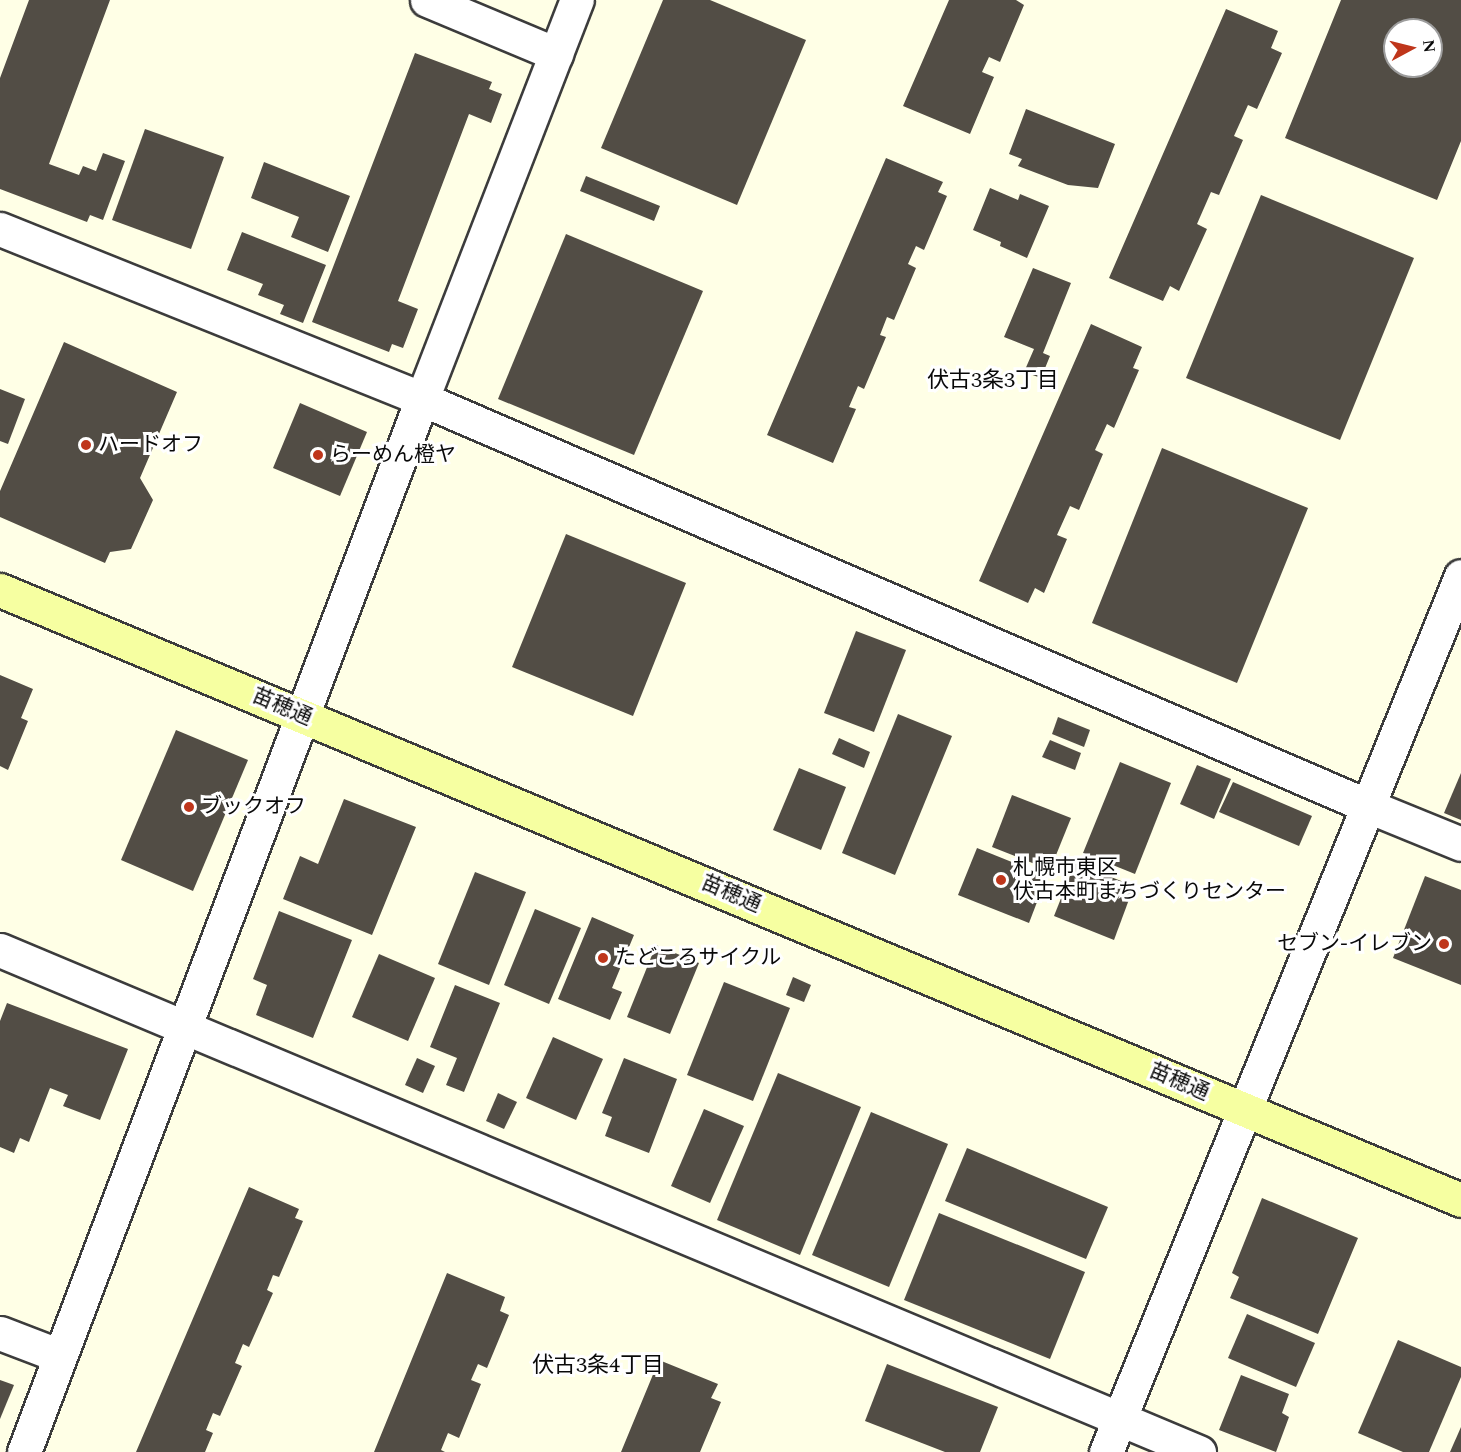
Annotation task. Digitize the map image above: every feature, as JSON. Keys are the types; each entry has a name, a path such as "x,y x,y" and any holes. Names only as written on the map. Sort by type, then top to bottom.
{"street":[{"path":"427,0 556,54"},
{"path":"24,1452 422,399 577,0"},
{"path":"0,229 422,399 1461,844"},
{"path":"1106,1452 1461,576"},
{"name":"苗穂通","path":"0,590 1461,1200"},
{"path":"0,950 1199,1452"},
{"path":"0,1333 60,1356"}],"building":[{"path":"29,0 110,0 49,164 79,175 83,166 96,171 103,153 125,161 103,220 90,215 87,222 0,189 0,78"},
{"path":"663,0 710,0 806,40 737,205 601,148"},
{"path":"949,0 1016,0 1024,5 1000,62 989,57 982,72 994,77 970,134 903,106"},
{"path":"1341,0 1461,0 1461,141 1437,200 1285,138"},
{"path":"1226,9 1278,31 1271,48 1282,53 1257,109 1248,105 1234,136 1243,140 1219,195 1211,192 1197,224 1207,229 1179,291 1170,286 1163,301 1109,278"},
{"path":"415,53 492,82 489,89 502,94 491,123 469,114 398,301 418,309 403,348 392,344 389,352 312,322"},
{"path":"1026,109 1115,144 1098,188 1068,185 1018,166 1022,159 1009,154"},
{"path":"145,129 224,157 191,249 112,220"},
{"path":"886,158 943,182 938,192 947,196 924,250 916,246 908,264 916,268 894,320 887,317 880,335 886,337 864,389 858,386 849,407 856,409 833,463 767,435"},
{"path":"264,162 350,196 328,252 291,237 299,217 251,198"},
{"path":"586,176 660,206 654,221 580,191"},
{"path":"990,188 1018,200 1020,194 1049,206 1027,258 1000,246 1001,242 973,230"},
{"path":"1261,195 1414,258 1340,440 1186,378"},
{"path":"242,232 326,265 303,323 280,314 284,305 258,295 263,284 227,270"},
{"path":"566,234 703,291 634,455 498,399"},
{"path":"1033,268 1071,283 1043,353 1050,356 1041,378 1024,372 1034,349 1004,337"},
{"path":"1091,324 1142,347 1133,368 1139,370 1114,428 1107,424 1095,450 1103,454 1079,510 1070,506 1057,535 1067,539 1044,593 1035,588 1028,603 979,581"},
{"path":"64,342 177,392 140,478 153,500 131,549 110,552 105,563 0,517 0,491"},
{"path":"0,389 25,399 8,444 0,441"},
{"path":"300,403 367,432 340,496 273,468"},
{"path":"1162,448 1308,508 1237,683 1092,623"},
{"path":"566,534 686,583 633,716 512,667"},
{"path":"856,631 906,650 874,732 824,713"},
{"path":"0,675 33,689 21,718 28,721 8,770 0,766"},
{"path":"898,714 952,736 895,875 842,853"},
{"path":"1058,717 1090,730 1084,747 1052,734"},
{"path":"176,730 248,760 193,891 121,860"},
{"path":"839,738 870,752 864,768 832,754"},
{"path":"1050,740 1081,753 1075,770 1042,757"},
{"path":"1120,762 1171,783 1135,874 1083,853"},
{"path":"1197,765 1231,779 1214,819 1180,804"},
{"path":"799,768 846,787 821,850 773,830"},
{"path":"1461,773 1461,820 1444,813"},
{"path":"1233,782 1312,816 1299,846 1219,812"},
{"path":"1012,795 1071,818 1050,870 992,847"},
{"path":"344,799 416,827 372,935 283,899 300,856 318,864"},
{"path":"977,848 1047,876 1029,923 958,895"},
{"path":"1075,863 1134,886 1114,940 1054,916"},
{"path":"475,872 526,892 489,985 438,964"},
{"path":"1425,876 1461,890 1461,985 1393,958"},
{"path":"535,909 581,928 549,1004 504,985"},
{"path":"279,911 352,940 313,1038 256,1015 267,985 253,979"},
{"path":"592,917 634,935 612,988 622,992 610,1020 558,999"},
{"path":"656,945 699,963 670,1034 627,1017"},
{"path":"379,954 435,978 408,1041 352,1017"},
{"path":"793,977 811,985 804,1002 786,995"},
{"path":"724,982 790,1008 753,1101 687,1075"},
{"path":"455,985 500,1003 464,1092 446,1085 457,1058 430,1047"},
{"path":"7,1003 128,1049 100,1120 63,1106 68,1095 50,1088 29,1142 20,1138 14,1153 0,1147 0,1021"},
{"path":"553,1037 603,1059 576,1120 526,1098"},
{"path":"417,1058 435,1066 423,1093 405,1085"},
{"path":"624,1058 677,1079 649,1153 605,1136 612,1117 602,1113"},
{"path":"778,1073 861,1107 800,1255 717,1220"},
{"path":"498,1093 517,1102 504,1129 486,1121"},
{"path":"704,1109 744,1126 710,1203 671,1186"},
{"path":"871,1112 948,1144 889,1287 812,1255"},
{"path":"967,1148 1108,1207 1086,1259 945,1201"},
{"path":"249,1187 299,1209 295,1218 303,1221 279,1277 273,1275 267,1290 273,1293 249,1347 243,1344 235,1363 242,1366 220,1416 213,1413 206,1430 213,1433 205,1452 136,1452"},
{"path":"1262,1198 1358,1238 1318,1334 1230,1298 1239,1277 1232,1273"},
{"path":"939,1213 1085,1272 1050,1359 904,1300"},
{"path":"447,1273 505,1297 500,1311 509,1315 487,1368 478,1364 471,1380 481,1384 459,1438 448,1433 441,1450 445,1452 374,1452"},
{"path":"1247,1314 1315,1343 1296,1387 1228,1358"},
{"path":"1398,1340 1461,1367 1461,1377 1429,1452 1403,1452 1358,1433"},
{"path":"659,1360 718,1384 711,1398 721,1402 700,1452 621,1452"},
{"path":"887,1364 998,1407 980,1452 945,1452 865,1421"},
{"path":"1241,1375 1289,1394 1282,1413 1289,1417 1276,1452 1219,1430"},
{"path":"0,1380 14,1385 0,1419"},
{"path":"1461,1427 1461,1452 1450,1452"}],"place":[{"name":"ハードオフ","path":"86,445"},
{"name":"らーめん橙ヤ","path":"318,455"},
{"name":"ブックオフ","path":"189,807"},
{"name":"札幌市東区 伏古本町まちづくりセンター","path":"1001,880"},
{"name":"セブン-イレブン","path":"1444,944"},
{"name":"たどころサイクル","path":"603,958"}],"district":[{"name":"伏古3条3丁目","path":"993,381"},
{"name":"伏古3条4丁目","path":"598,1366"}]}
